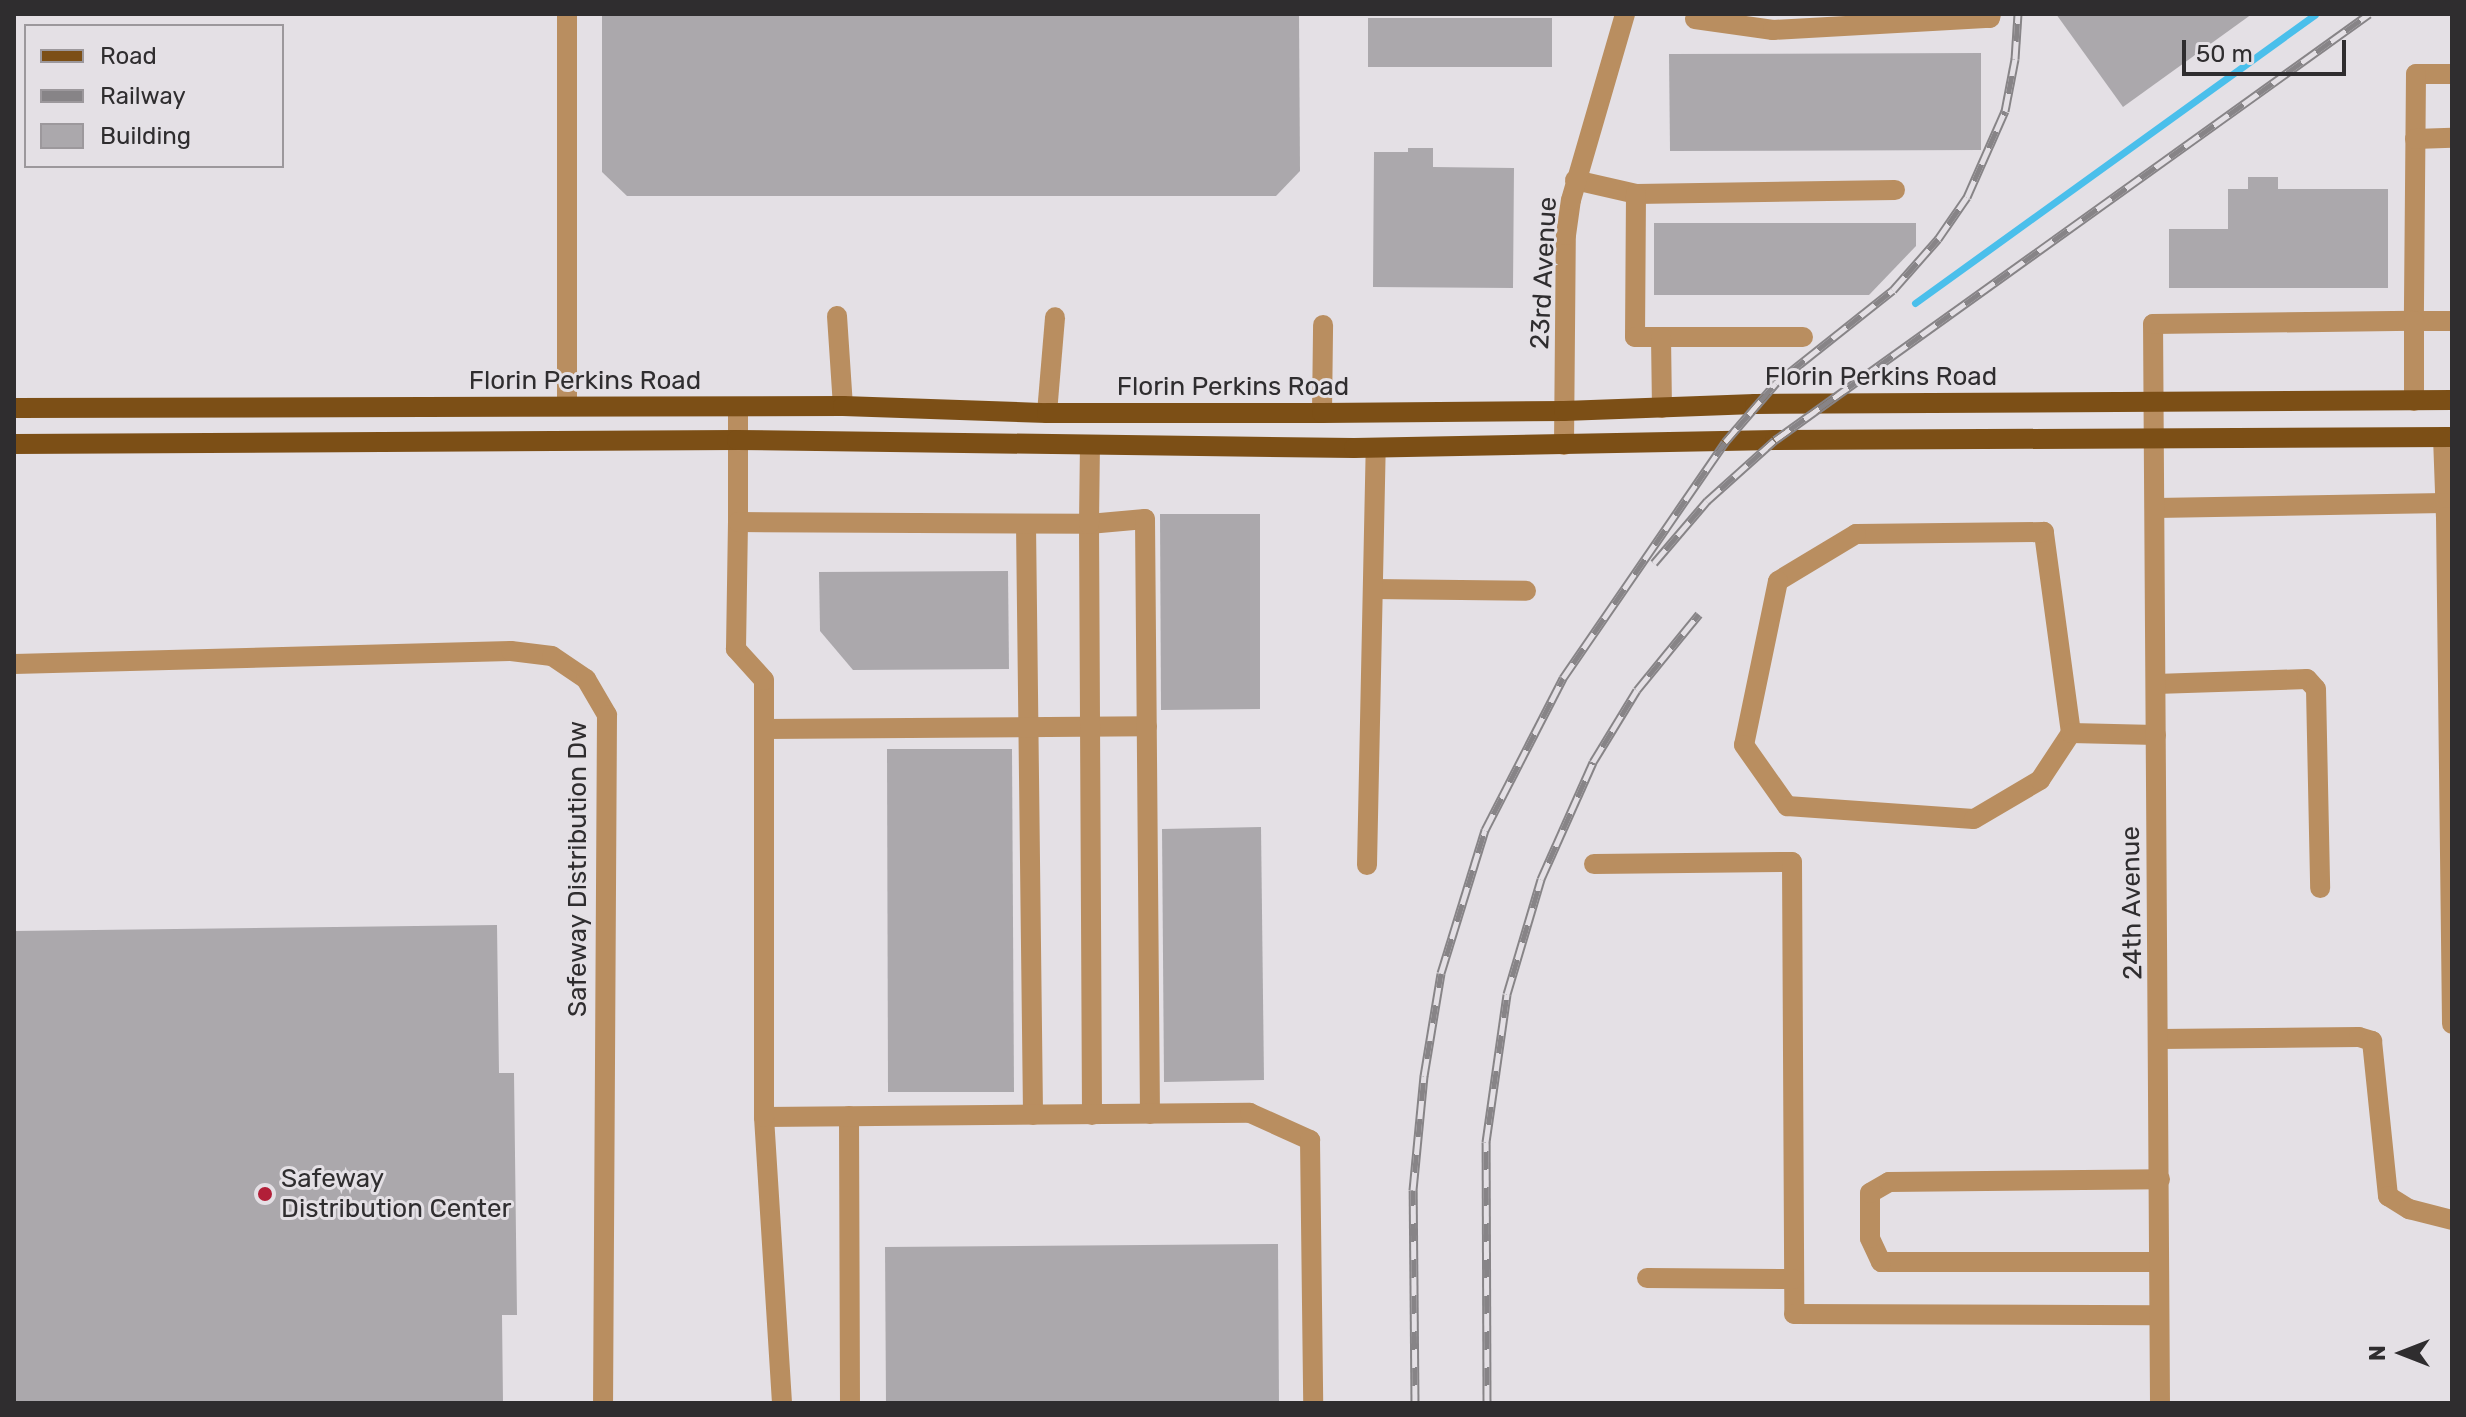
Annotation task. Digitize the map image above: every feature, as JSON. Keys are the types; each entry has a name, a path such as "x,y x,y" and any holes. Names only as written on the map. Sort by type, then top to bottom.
{"main road":[{"name":"Florin Perkins Road","path":"14,408 843,406 1047,413 1322,413 1564,411 1910,402 2452,400"},
{"path":"14,444 737,440 1090,447 1376,448 2448,437"}],"street":[{"path":"567,14 567,405"},
{"name":"23rd Avenue","path":"1564,445 1566,235 1575,180 1625,14"},
{"path":"1695,19 1773,30 1825,20 1990,18 1991,14"},
{"path":"2414,401 2416,74 2452,74"},
{"path":"2415,139 2452,138"},
{"path":"1575,180 1636,194 1895,190"},
{"path":"1636,194 1635,337 1803,337"},
{"path":"837,316 843,406"},
{"path":"1047,413 1055,317"},
{"path":"2414,321 2452,321"},
{"name":"24th Avenue","path":"2160,1403 2153,324 2414,321"},
{"path":"1322,413 1323,325"},
{"path":"1661,337 1662,408"},
{"path":"738,407 736,649 764,680 764,1117 782,1403"},
{"path":"2448,437 2452,1024"},
{"path":"1090,447 1092,1115"},
{"path":"1367,865 1376,448"},
{"path":"2156,508 2447,513"},
{"path":"738,522 1089,524 1145,519 1150,1114"},
{"path":"1026,524 1033,1115"},
{"path":"2044,532 2071,733 2040,780 1974,819 1787,806 1744,745 1778,581 1856,534 2044,532"},
{"path":"1373,589 1526,591"},
{"name":"Safeway Distribution Dw","path":"14,664 511,651 552,656 586,679 607,715 603,1403"},
{"path":"2156,684 2307,679 2316,689 2320,888"},
{"path":"764,729 1147,726"},
{"path":"2071,733 2156,735"},
{"path":"1594,864 1792,862 1794,1314 2159,1315"},
{"path":"2160,1039 2359,1037 2372,1041 2388,1196 2409,1209 2452,1220"},
{"path":"764,1117 1250,1113 1310,1140 1313,1403"},
{"path":"849,1116 850,1403"},
{"path":"2159,1262 1881,1262 1870,1238 1870,1193 1889,1182 2160,1179"},
{"path":"1647,1278 1793,1279"}],"building":[{"path":"602,14 1299,14 1300,171 1276,196 627,196 602,172"},
{"path":"2056,14 2252,14 2123,107"},
{"path":"1368,18 1552,18 1552,67 1368,67"},
{"path":"1981,53 1981,150 1670,151 1669,54"},
{"path":"1408,148 1433,148 1433,167 1514,168 1513,288 1373,287 1374,152 1408,152"},
{"path":"2248,177 2278,177 2278,189 2388,189 2388,288 2169,288 2169,229 2228,229 2228,189 2248,189"},
{"path":"1654,223 1916,223 1916,246 1869,295 1654,295"},
{"path":"1160,514 1260,514 1260,709 1161,710"},
{"path":"1008,571 1009,669 853,670 820,631 819,572"},
{"path":"887,749 1012,749 1014,1092 888,1092"},
{"path":"1261,827 1264,1080 1164,1082 1162,829"},
{"name":"Safeway Distribution Center","path":"497,925 499,1073 514,1073 517,1315 502,1315 503,1403 14,1403 14,931"},
{"path":"1278,1244 1279,1403 886,1403 885,1247"}],"waterway":[{"path":"1915,303 2315,14"}],"railway":[{"path":"1415,1403 1413,1190 1424,1076 1441,973 1485,830 1563,678 1725,442 1776,383 1893,290 1938,239 1967,197 2005,111 2015,59 2018,14"},
{"path":"1654,563 1707,501 1775,440 2369,14"},
{"path":"1487,1403 1486,1142 1507,994 1541,879 1593,762 1637,690 1699,614"}],"place":[{"name":"Safeway Distribution Center","path":"265,1194"}]}
